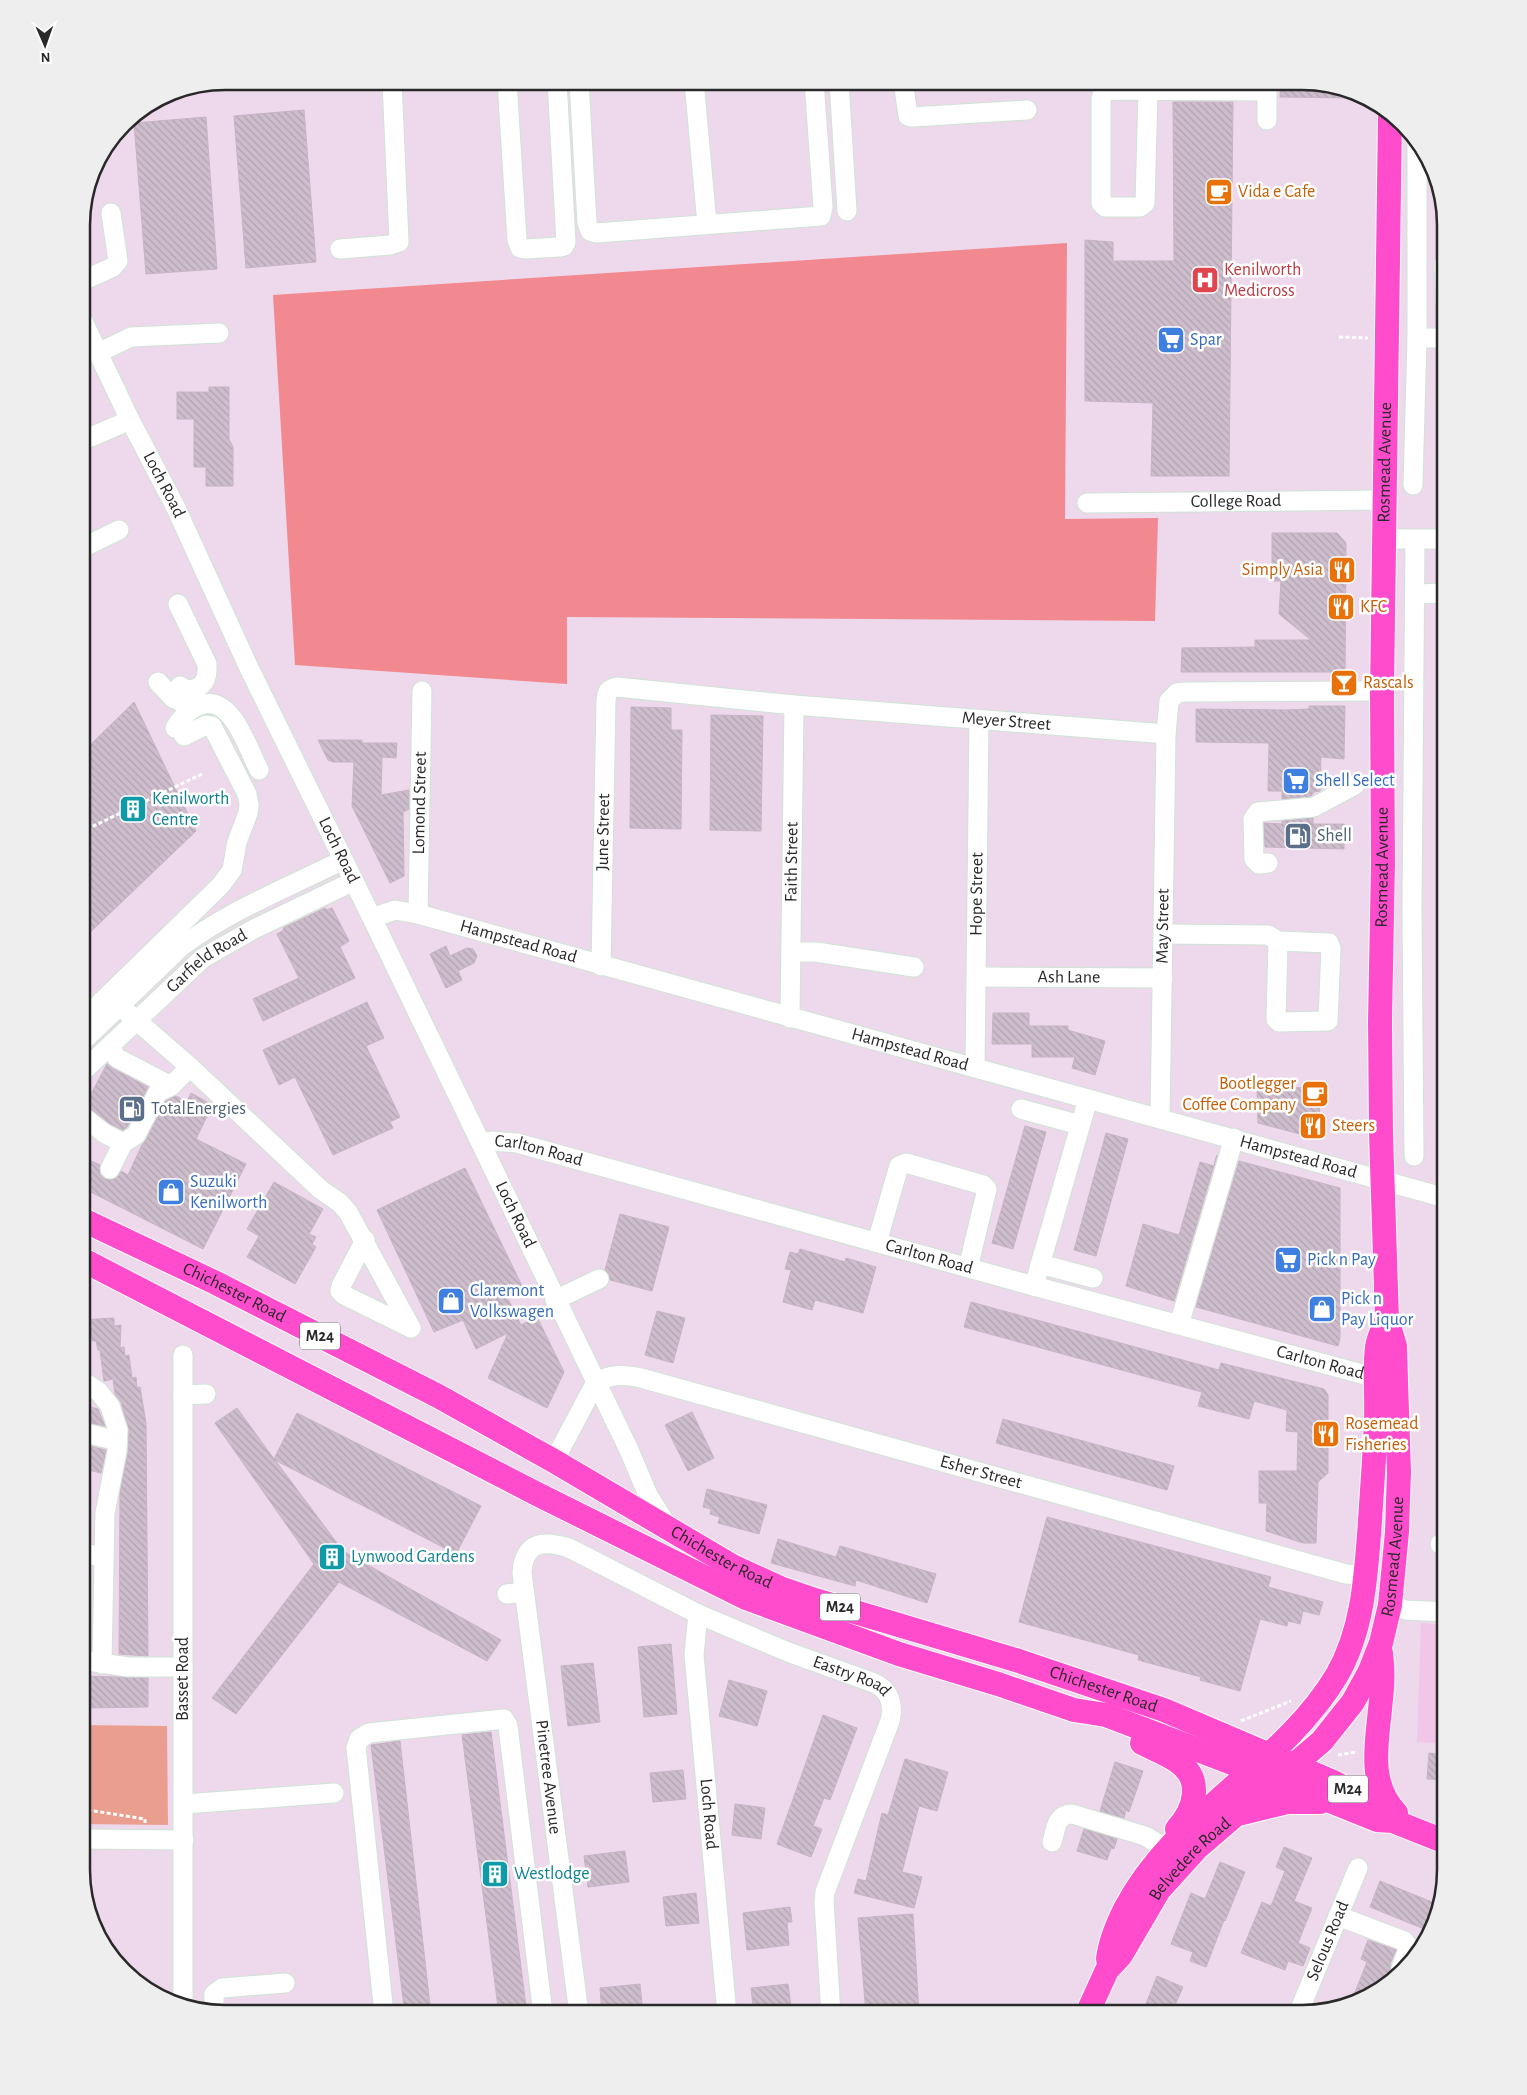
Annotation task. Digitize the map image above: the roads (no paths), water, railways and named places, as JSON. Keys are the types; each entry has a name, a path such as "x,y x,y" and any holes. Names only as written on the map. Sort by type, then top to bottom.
{"main road":[{"name":"Rosmead Avenue","path":"1285,1773 1322,1741 1342,1718 1366,1678 1380,1643 1390,1606 1396,1557 1399,1486 1394,1346 1387,1319 1380,1049 1382,691 1390,123"},
{"name":"Chichester Road","path":"90,1223 216,1283 429,1392 554,1461 734,1567 780,1588 1097,1687 1164,1710 1268,1754 1285,1773 1349,1808 1376,1820 1401,1824 1437,1838"},
{"name":"Chichester Road","path":"90,1264 537,1494 746,1598 849,1637 1074,1710 1106,1715 1250,1771 1285,1773 1346,1788 1383,1808 1401,1824"},
{"name":"Rosmead Avenue","path":"1268,1754 1325,1694 1351,1646 1358,1623 1366,1575 1377,1378 1377,1346 1387,1319"},
{"path":"1366,1575 1378,1565 1384,1556 1391,1509 1399,1486"},
{"path":"1380,1643 1382,1697 1376,1768 1382,1793 1401,1824"},
{"path":"1074,1710 1098,1724 1170,1757 1189,1772 1194,1785 1195,1795 1192,1806 1184,1822 1174,1833 1167,1848"},
{"name":"Belvedere Road","path":"1107,1970 1109,1948 1120,1921 1145,1875 1167,1848 1268,1754"},
{"name":"Belvedere Road","path":"1091,2005 1107,1970 1121,1955 1146,1909 1169,1878 1197,1848 1285,1773"},
{"path":"1236,1815 1298,1801 1349,1808"}],"street":[{"path":"340,249 390,245 399,242 392,90"},
{"path":"508,90 517,240 520,248 525,249 560,248 566,242 558,90"},
{"path":"580,90 588,223 590,231 596,233 821,216 823,207 815,90"},
{"path":"695,90 707,224"},
{"path":"840,90 847,211"},
{"path":"904,90 906,110 910,116 1027,110"},
{"path":"1148,91 1145,203 1140,208 1105,207 1100,199 1102,96 1104,92 1172,90"},
{"path":"1267,90 1267,120"},
{"path":"1414,486 1414,404 1417,338 1417,154"},
{"path":"90,277 113,267 118,261 111,213"},
{"path":"1388,266 1437,264"},
{"path":"98,352 131,337 220,333"},
{"name":"Loch Road","path":"90,336 130,420 176,508 249,668 481,1143 648,1495 670,1530"},
{"path":"1417,338 1437,338"},
{"path":"1387,404 1414,404"},
{"path":"90,437 130,420"},
{"name":"College Road","path":"1087,503 1385,500"},
{"path":"90,544 119,530"},
{"path":"1385,539 1437,540"},
{"path":"1414,1156 1412,909 1415,540"},
{"path":"1414,594 1437,593"},
{"path":"178,604 207,664 208,673 206,681 201,686 187,690 180,686"},
{"path":"158,682 173,698 194,708"},
{"name":"Meyer Street","path":"606,700 608,690 617,687 794,705 1166,734"},
{"name":"Lomond Street","path":"418,914 422,691"},
{"path":"1166,734 1167,706 1172,696 1177,693 1382,691"},
{"name":"June Street","path":"602,966 606,700"},
{"path":"90,1019 97,1006 229,875 237,842 248,813 247,794 212,726 206,725 179,732 179,721 194,708 212,703 222,706 232,716 259,770"},
{"name":"Faith Street","path":"790,1018 794,705"},
{"name":"Hope Street","path":"975,1068 979,720"},
{"name":"May Street","path":"1160,1118 1166,734"},
{"path":"1268,863 1259,864 1254,859 1254,819 1258,812 1314,807 1355,785"},
{"name":"Garfield Road","path":"90,1035 182,947 198,935 244,909 343,860"},
{"name":"Garfield Road","path":"90,1065 186,972 203,958 220,947 354,881"},
{"path":"1382,909 1412,909"},
{"name":"Hampstead Road","path":"372,918 395,910 418,914 1437,1195"},
{"path":"1164,934 1268,935 1278,941 1327,942 1331,945 1330,1018 1328,1021 1279,1022 1276,1019 1278,941"},
{"path":"790,952 816,952 914,967"},
{"name":"Ash Lane","path":"977,977 1163,978"},
{"path":"121,1007 190,1067 320,1189 340,1203 348,1212 365,1240 411,1328 344,1295 340,1291 340,1286 365,1240"},
{"path":"110,1047 117,1058 171,1086"},
{"path":"110,1168 123,1143 136,1135 158,1092 171,1086 190,1067"},
{"path":"1034,1286 1088,1098"},
{"path":"1021,1109 1080,1125"},
{"path":"90,1122 104,1133 123,1143"},
{"path":"1179,1325 1234,1138"},
{"name":"Carlton Road","path":"481,1143 492,1140 517,1143 968,1268 1377,1378"},
{"path":"876,1242 899,1166 906,1163 983,1185 987,1189 968,1268"},
{"path":"1040,1264 1093,1278"},
{"path":"555,1300 599,1279"},
{"name":"Basset Road","path":"183,1355 183,1998"},
{"name":"Esher Street","path":"596,1382 609,1376 624,1374 641,1378 1339,1572 1366,1575"},
{"path":"554,1461 596,1382"},
{"path":"90,1386 99,1392 110,1406 116,1418 118,1441 106,1506 102,1664"},
{"path":"183,1395 206,1394"},
{"path":"90,1434 118,1441"},
{"name":"Eastry Road","path":"536,1546 550,1542 569,1548 698,1614 788,1652 884,1688 889,1696 892,1712 890,1720 825,1892 830,2005"},
{"name":"Pinetree Avenue","path":"536,1546 525,1558 516,1593 578,2005"},
{"path":"90,1554 104,1558"},
{"path":"1390,1606 1406,1610 1437,1612"},
{"name":"Loch Road","path":"698,1614 694,1655 726,2005"},
{"path":"90,1662 128,1668 184,1667"},
{"path":"383,2005 356,1748 359,1739 369,1733 504,1719 508,1726 542,2005"},
{"path":"184,1804 334,1793"},
{"path":"1052,1842 1060,1817 1065,1814 1072,1814 1145,1836 1167,1848"},
{"path":"90,1839 184,1840"},
{"name":"Selous Road","path":"1302,2005 1358,1868"},
{"path":"1338,1916 1404,1941 1408,1947 1405,1956"},
{"path":"214,2005 214,1994 222,1988 284,1983"}],"place":[{"name":"Vida e Cafe","path":"1219,192"},
{"name":"Kenilworth Medicross","path":"1205,280"},
{"name":"Spar","path":"1171,340"},
{"name":"Simply Asia","path":"1342,570"},
{"name":"KFC","path":"1341,607"},
{"name":"Rascals","path":"1344,683"},
{"name":"Shell Select","path":"1296,781"},
{"name":"Kenilworth Centre","path":"133,809"},
{"name":"Shell","path":"1298,836"},
{"name":"Bootlegger Coffee Company","path":"1315,1094"},
{"name":"TotalEnergies","path":"132,1109"},
{"name":"Steers","path":"1313,1126"},
{"name":"Suzuki Kenilworth","path":"171,1192"},
{"name":"Pick n Pay","path":"1288,1260"},
{"name":"Claremont Volkswagen","path":"451,1301"},
{"name":"Pick n Pay Liquor","path":"1322,1309"},
{"name":"Rosemead Fisheries","path":"1326,1434"},
{"name":"Lynwood Gardens","path":"332,1557"},
{"name":"Westlodge","path":"495,1874"}]}
